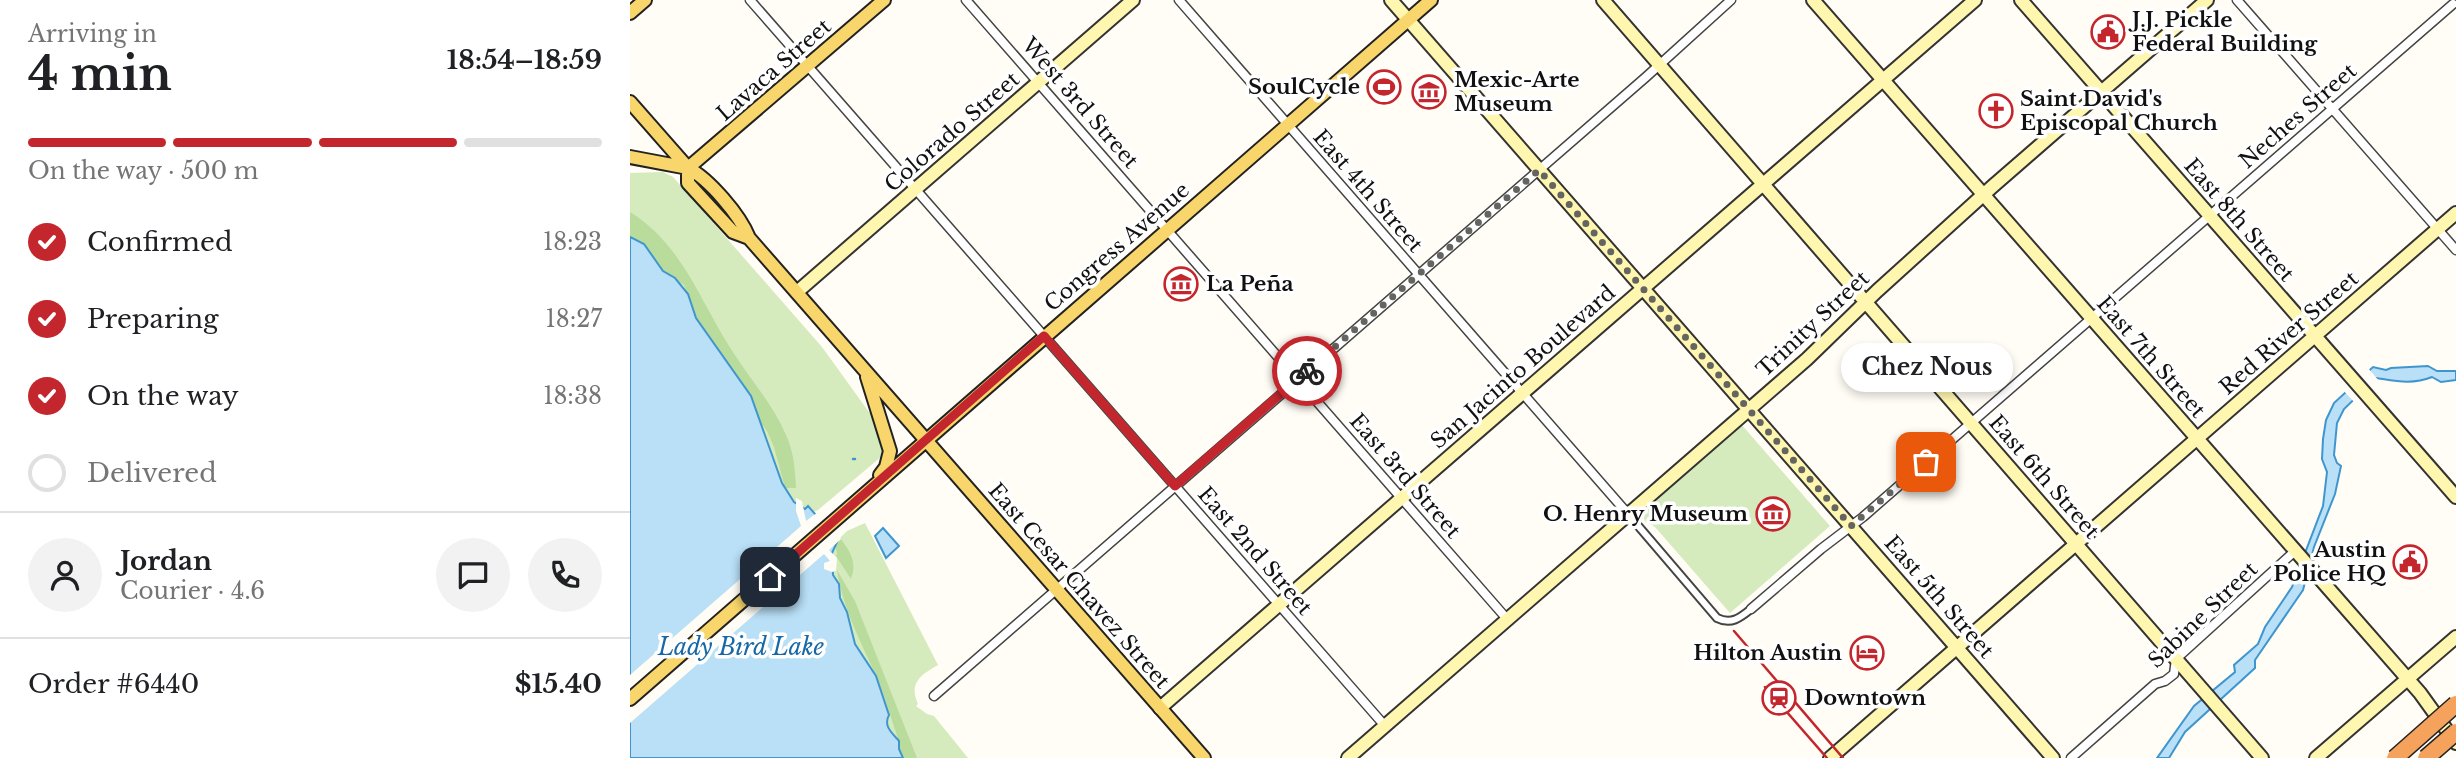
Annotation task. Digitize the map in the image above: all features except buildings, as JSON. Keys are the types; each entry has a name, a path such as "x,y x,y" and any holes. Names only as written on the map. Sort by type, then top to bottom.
{"highway":[{"path":"2395,758 2456,704"},
{"path":"2426,758 2456,730"}],"main road":[{"path":"630,13 645,0"},
{"name":"Lavaca Street","path":"688,168 884,0"},
{"name":"Colorado Street","path":"797,292 1133,0"},
{"name":"East 5th Street","path":"1391,0 2053,758"},
{"name":"Congress Avenue","path":"630,699 1431,0"},
{"name":"East 6th Street","path":"1603,0 2262,758"},
{"name":"East 7th Street","path":"1813,0 2420,693 2456,743"},
{"name":"San Jacinto Boulevard","path":"1160,708 1975,0"},
{"name":"East 8th Street","path":"2021,0 2456,497"},
{"name":"Trinity Street","path":"1348,758 1807,359 1983,196 2207,0"},
{"name":"East Cesar Chavez Street","path":"630,102 688,168 688,183 733,232 749,238 1204,758"},
{"path":"630,157 688,168"},
{"name":"Red River Street","path":"1830,758 1845,753 1957,647 2456,213"},
{"path":"864,370 890,451 886,467 873,487"},
{"path":"2316,758 2456,637"},
{"path":"2420,693 2456,730"}],"street":[{"name":"East 2nd Street","path":"750,0 1385,726"},
{"name":"West 3rd Street","path":"966,0 1167,229"},
{"name":"East 4th Street","path":"1179,0 1717,618 1736,620 1751,609"},
{"path":"934,695 1731,0"},
{"path":"2237,0 2456,250"},
{"name":"Neches Street","path":"1751,609 1971,423 2453,4"},
{"name":"East 3rd Street","path":"1167,229 1507,619"},
{"name":"Sabine Street","path":"2071,758 2155,684 2174,674 2176,659 2295,551"}],"green space":[{"path":"663,172 673,177 822,347 874,419 884,452 882,456 818,510 811,513 794,502 782,483 758,419 688,294 644,244 630,237 630,173"},
{"path":"630,212 648,225 677,257 731,349 774,413 791,448 796,488 785,488 774,447 758,419 751,396 696,318 684,285 663,271 630,237"},
{"path":"1741,424 1830,526 1730,613 1655,527 1645,521 1641,511 1645,504 1652,503"},
{"path":"865,523 938,665 918,680 915,690 918,704 916,706 934,716 968,758 903,758 899,741 888,730 872,671 855,644 849,626 828,550 847,531"},
{"path":"841,539 852,558 851,579 836,556 835,545"},
{"path":"837,570 855,601 917,758 903,758 899,749 899,741 883,693 848,612"}],"water":[{"name":"Lady Bird Lake","path":"630,237 644,244 663,271 675,278 688,294 696,318 751,396 782,483 794,502 805,509 808,506 838,540 832,553 833,575 839,584 840,598 847,612 855,644 876,676 889,715 888,726 899,741 903,758 630,758"},
{"path":"2428,366 2437,371 2456,371 2456,380 2441,382 2432,377 2404,382 2376,378 2344,409 2337,423 2334,455 2341,466 2335,494 2314,547 2303,590 2255,660 2255,668 2185,732 2169,758 2157,758 2194,706 2235,672 2234,665 2258,644 2265,627 2292,587 2323,506 2327,472 2322,459 2323,439 2326,420 2334,403 2373,367 2386,370"},
{"path":"883,528 899,546 886,558 875,536"}],"pier":[{"path":"2367,367 2380,382 2355,403 2343,390"},
{"path":"796,498 802,501 806,521 818,512 841,539 829,550 837,558 836,571 824,569 824,563 830,561 824,554 630,723 630,675 801,526 796,511"}],"railway":[{"path":"1734,631 1843,758"},
{"path":"1765,687 1827,758"}],"way so far":[{"path":"1307,371 1539,170 1851,526 1926,462"}],"place":[{"name":"J.J. Pickle Federal Building","path":"2108,32"},
{"name":"SoulCycle","path":"1384,87"},
{"name":"Mexic-Arte Museum","path":"1429,92"},
{"name":"Saint David's Episcopal Church","path":"1996,111"},
{"name":"La Peña","path":"1181,284"},
{"name":"Chez Nous","path":"1926,462"},
{"name":"O. Henry Museum","path":"1773,514"},
{"name":"Austin Police HQ","path":"2410,562"},
{"name":"Hilton Austin","path":"1867,653"},
{"name":"Downtown","path":"1779,698"}],"route":[{"path":"770,577 1044,336 1175,486 1307,371"}]}
